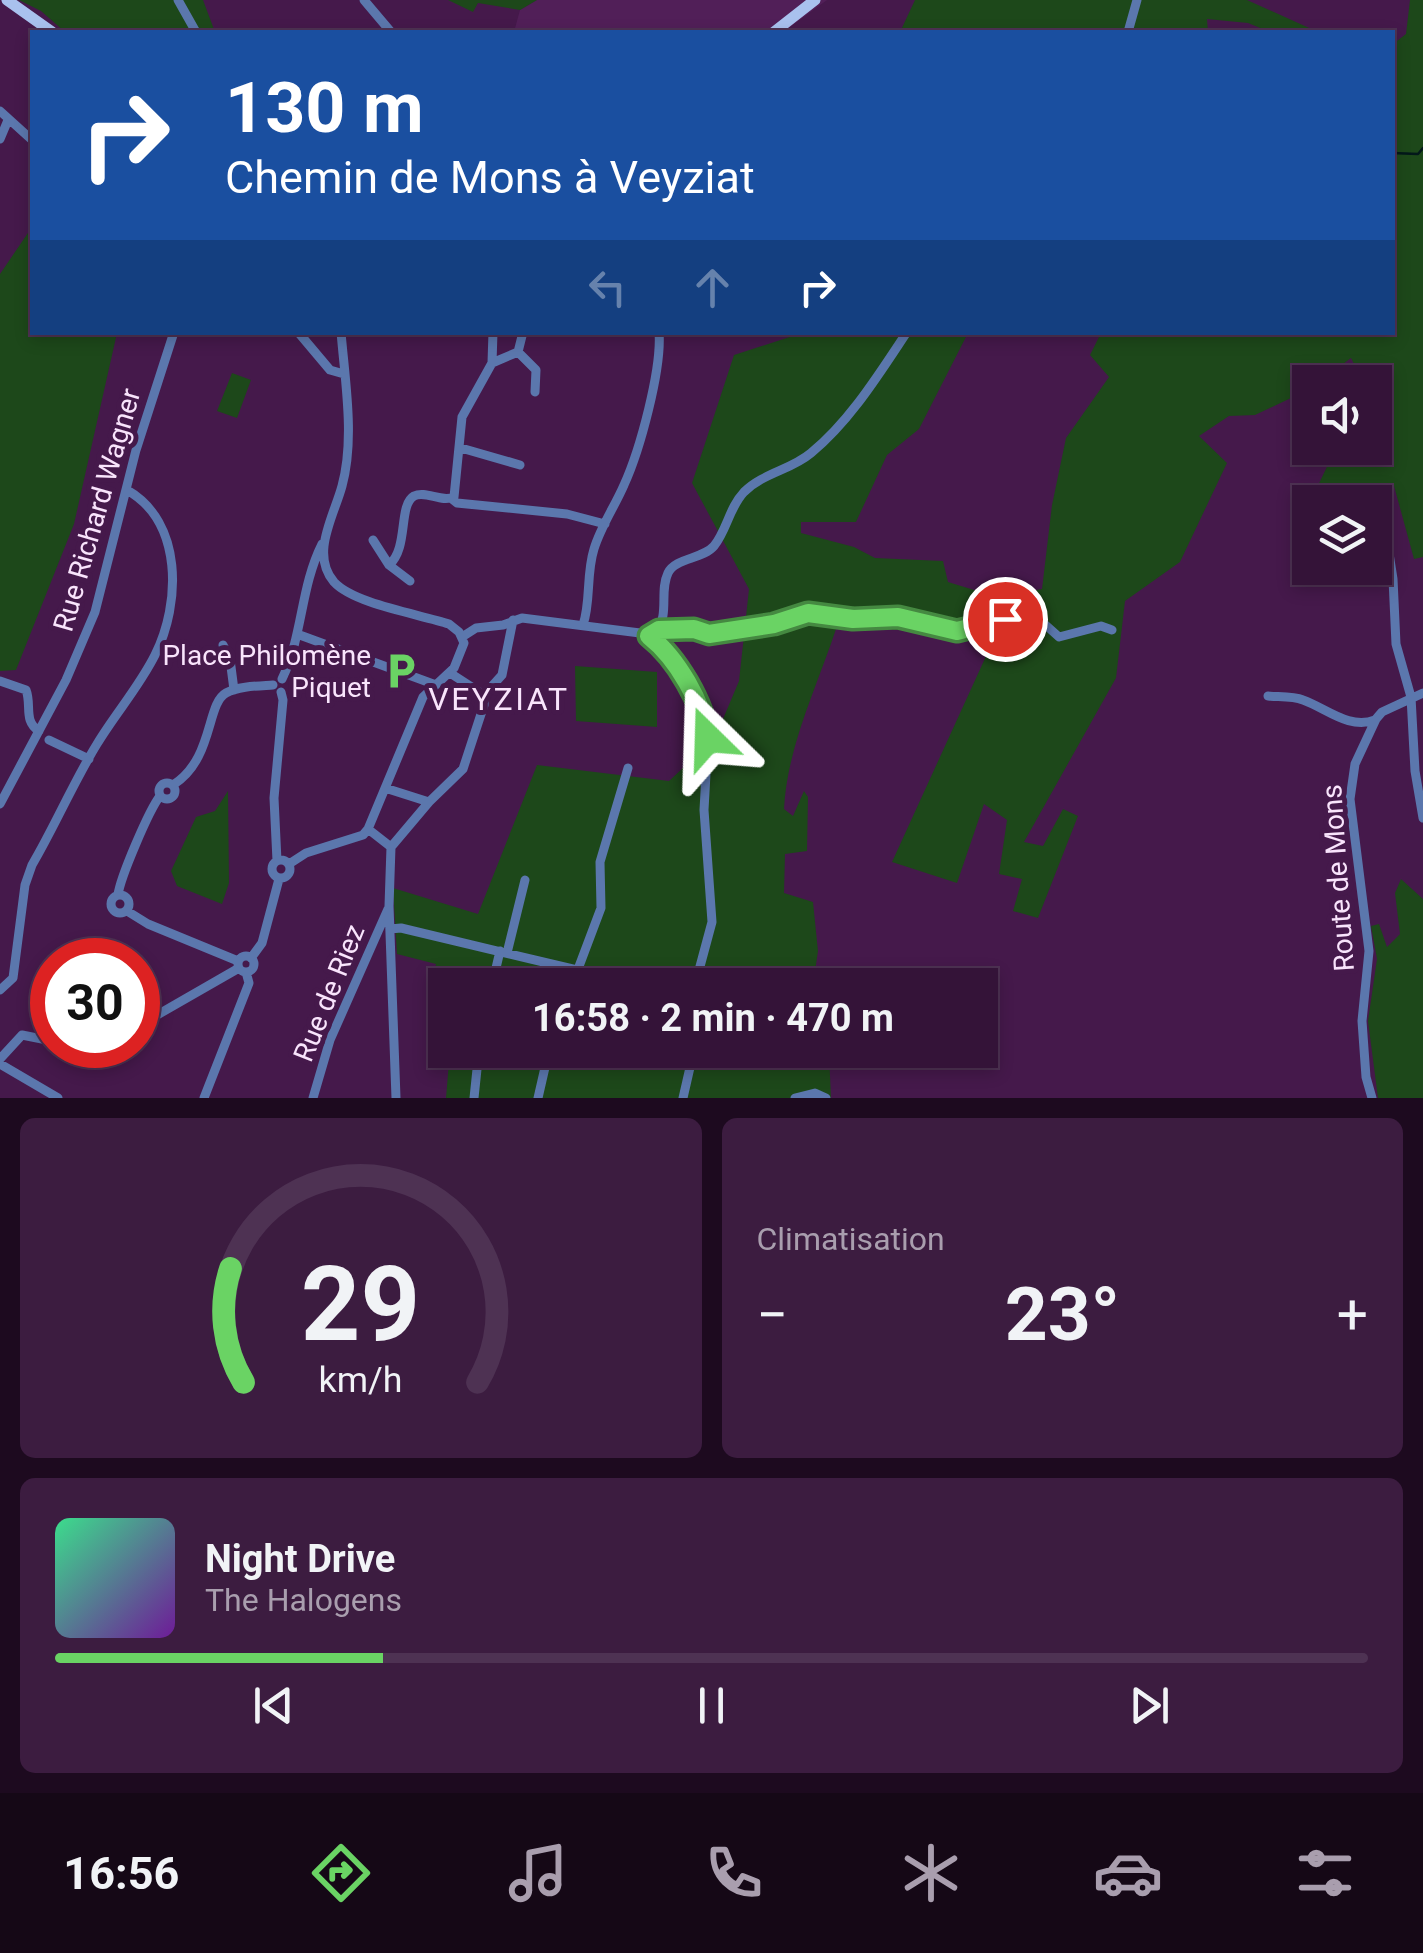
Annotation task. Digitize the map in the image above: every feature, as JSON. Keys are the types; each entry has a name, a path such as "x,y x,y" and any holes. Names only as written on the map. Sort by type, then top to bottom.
{"main road":[{"path":"7,0 49,30"},
{"path":"779,30 815,0"}],"street":[{"path":"178,0 195,30"},
{"path":"364,0 389,30"},
{"path":"1129,30 1137,0"},
{"path":"0,111 30,138"},
{"path":"0,139 8,120"},
{"name":"Rue Richard Wagner","path":"0,804 81,648 95,612 139,440 173,335"},
{"path":"301,335 330,370 344,374"},
{"path":"279,878 271,870 276,860 273,830 279,685 292,658 309,570 326,536 344,474 341,335"},
{"path":"452,499 457,490 462,417 492,363 493,335"},
{"path":"518,352 522,335"},
{"path":"582,626 590,565 630,469 660,355 659,335"},
{"path":"654,633 664,618 668,573 673,567 710,550 730,512 756,482 818,446 868,389 905,335"},
{"path":"492,363 518,352"},
{"path":"518,352 536,370 536,392"},
{"path":"461,448 520,464"},
{"path":"0,990 13,978 25,884 32,865 89,759 158,650 166,627 170,545 151,511 127,490"},
{"path":"389,565 396,559 402,542 408,503 422,495 452,499"},
{"path":"452,499 457,504 567,514 604,524"},
{"path":"276,860 288,864 306,853 363,835 423,696 450,674 462,655 462,638 449,624 349,592 336,584 326,568 326,536"},
{"path":"373,540 389,565 410,580"},
{"path":"306,589 312,575 326,568"},
{"path":"1392,573 1396,644 1411,698 1423,818"},
{"path":"462,638 476,628 522,618 654,633 694,629 709,634 774,624 808,613 853,619 898,617 957,631 1024,614 1040,620 1059,637 1101,626 1112,630"},
{"path":"396,1098 389,906 391,847 429,802 464,769 484,696 502,676 513,620"},
{"path":"654,633 705,718 708,738 704,810 712,922 700,968"},
{"path":"297,634 436,685"},
{"path":"223,644 230,659 234,690"},
{"path":"450,674 484,696"},
{"path":"0,682 26,690 30,723 39,731"},
{"path":"204,1098 249,983 241,967 127,911 120,914 111,903 118,896 147,816 160,796 172,797 173,785 200,757 214,706 222,695 279,685"},
{"path":"1268,696 1301,698 1352,722 1370,723 1382,712 1423,694"},
{"name":"Route de Mons","path":"1372,1098 1366,1077 1362,1021 1369,951 1350,798 1355,764 1376,719"},
{"path":"49,740 89,759"},
{"path":"578,968 601,908 600,862 628,768"},
{"path":"385,788 429,802"},
{"path":"368,829 391,847"},
{"path":"279,878 288,876 288,864"},
{"path":"160,1013 241,967 254,966 252,958 262,943 279,878"},
{"path":"498,968 525,880"},
{"name":"Rue de Riez","path":"313,1098 330,1040 389,906"},
{"path":"390,928 569,968"},
{"path":"30,1037 22,1035 0,1062 45,1095 58,1098"},
{"path":"474,1098 477,1068"},
{"path":"538,1098 545,1068"},
{"path":"684,1098 690,1068"},
{"path":"795,1098 815,1092 826,1098"}],"shaded area":[{"path":"537,0 827,0 786,30 515,30 520,10"}],"green space":[{"path":"19,0 203,0 214,30 63,30 41,11"},
{"path":"448,0 537,0 520,10 478,3 473,12"},
{"path":"915,0 1247,0 1314,30 1265,30 1248,23 1207,19 1208,30 901,30"},
{"path":"1410,0 1423,0 1423,557 1414,559 1394,486 1318,485 1328,465 1392,465 1392,365 1354,365 1351,358 1342,365 1292,365 1292,398 1255,415 1229,416 1199,436 1227,463 1180,562 1125,601 1116,678 1024,842 1043,846 1063,809 1078,816 1038,918 1013,911 1022,879 999,874 1007,820 984,804 957,883 892,862 987,654 995,656 995,636 840,626 797,740 784,809 793,816 804,791 808,797 807,851 785,854 784,893 813,902 818,951 816,968 435,968 436,964 397,954 393,888 478,914 537,765 669,781 715,738 739,681 749,589 692,483 734,355 796,335 967,335 919,429 887,455 856,522 801,522 801,533 854,547 875,558 943,561 948,582 997,597 1042,589 1052,505 1066,438 1109,377 1090,355 1100,335 1395,335 1395,42 1406,34"},
{"path":"30,230 30,335 117,335 74,524 16,670 0,671 0,274"},
{"path":"232,373 251,380 237,418 217,411"},
{"path":"575,666 657,672 657,727 576,721"},
{"path":"228,791 229,883 222,904 177,886 171,871 196,817 215,811"},
{"path":"1401,879 1423,899 1423,1098 1378,1098 1368,1021 1377,959 1371,926 1379,924 1387,947 1400,934 1395,893"},
{"path":"448,1068 830,1068 831,1098 446,1098"}],"waterway":[{"path":"1395,153 1418,154 1423,148"}],"place":[{"name":"Place Philomène Piquet","path":"401,671"}],"district":[{"name":"VEYZIAT","path":"499,699"}],"route":[{"path":"708,738 705,718 671,659 649,636 659,630 694,629 709,634 774,624 808,613 853,619 898,617 957,631 1005,619"}]}
